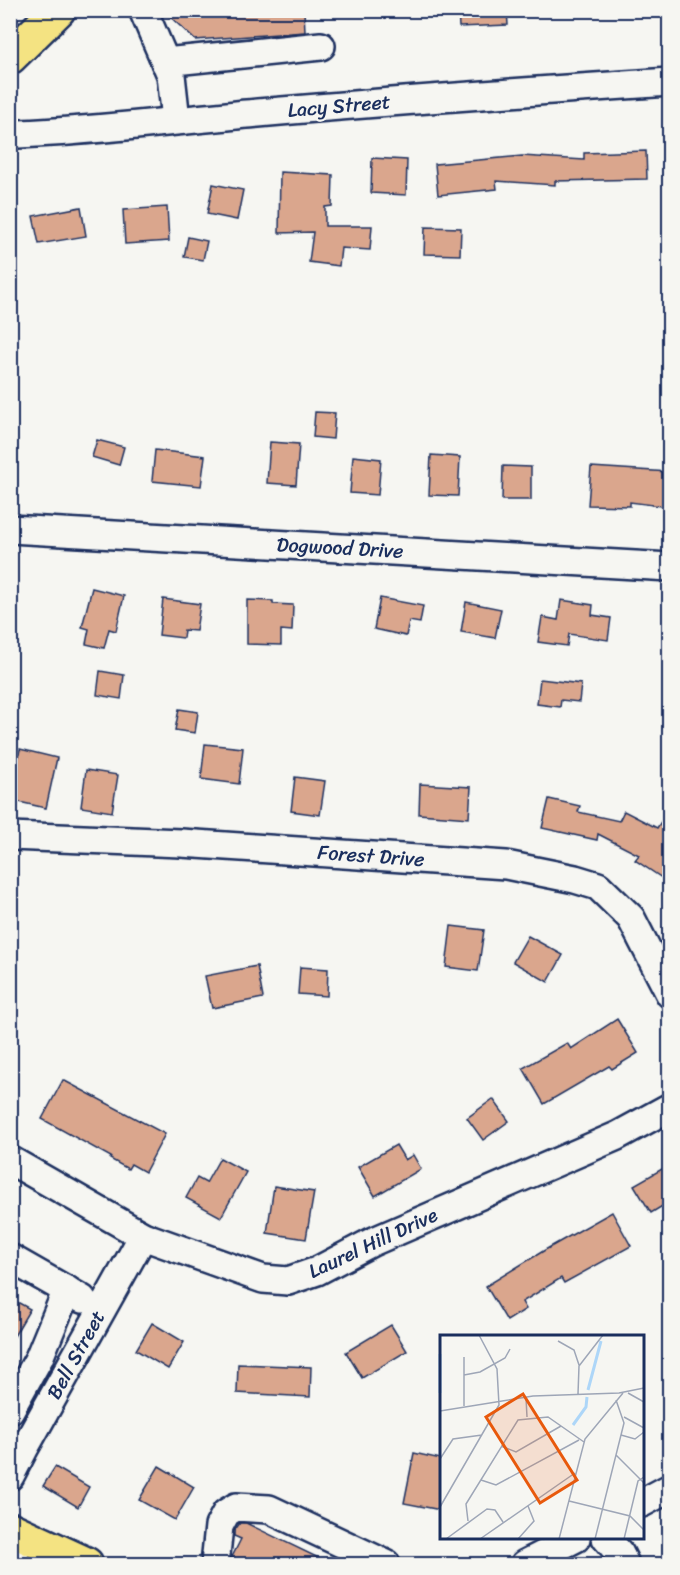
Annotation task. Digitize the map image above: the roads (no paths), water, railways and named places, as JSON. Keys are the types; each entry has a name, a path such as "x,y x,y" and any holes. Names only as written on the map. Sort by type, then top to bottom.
{"main road":[{"path":"10,57 58,10"},
{"path":"15,1542 86,1564"}],"street":[{"path":"143,10 171,75 176,120"},
{"path":"165,62 321,46"},
{"name":"Lacy Street","path":"10,131 18,134 75,132 176,120 407,100 669,82"},
{"name":"Dogwood Drive","path":"10,529 669,567"},
{"name":"Forest Drive","path":"10,836 181,843 506,865 575,879 598,886 631,918 669,994"},
{"name":"Laurel Hill Drive","path":"10,1160 143,1236 263,1279 288,1281 317,1271 372,1242 617,1136 669,1107"},
{"name":"Bell Street","path":"10,1476 17,1446 101,1310 143,1236"},
{"path":"10,1257 101,1310"},
{"path":"10,1410 39,1358 67,1290"},
{"path":"644,1502 669,1488"},
{"path":"215,1564 219,1526 226,1513 236,1507 269,1509 386,1564"},
{"path":"525,1564 574,1539"},
{"path":"607,1539 620,1554 625,1564"}]}
